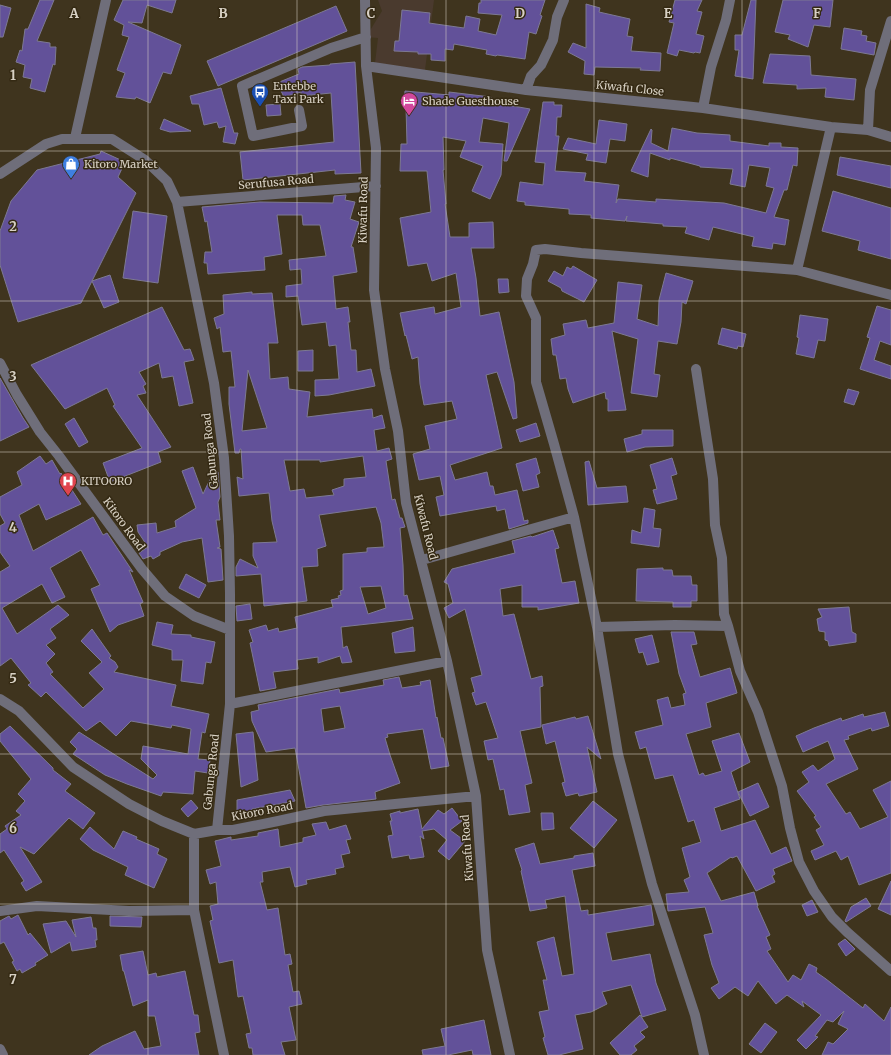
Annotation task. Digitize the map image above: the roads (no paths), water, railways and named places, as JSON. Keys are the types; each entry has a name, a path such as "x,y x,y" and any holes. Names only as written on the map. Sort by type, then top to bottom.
{"street":[{"path":"0,174 46,144 62,139 76,138 106,0"},
{"name":"Kiwafu Road","path":"365,0 366,66 376,148 374,290 385,369 398,431 406,503 447,661 476,796 487,950 510,1055"},
{"path":"526,90 531,76 541,65 553,40 557,17 564,0"},
{"path":"703,108 711,67 726,20 730,0"},
{"path":"868,130 870,90 891,21"},
{"path":"299,110 302,126 253,136 242,86 331,48 366,37"},
{"name":"Kiwafu Close","path":"366,66 526,90 703,108 831,127 868,130 891,136"},
{"path":"796,270 831,127"},
{"name":"Gabunga Road","path":"76,138 112,139 145,160 167,181 177,202 214,383 224,458 229,536 230,630 230,704 217,830"},
{"name":"Serufusa Road","path":"177,202 376,186"},
{"path":"704,1055 695,1015 652,884 618,754 597,627 574,518 536,382 536,318 526,296 527,279 533,264 536,250 545,249 796,270 891,295"},
{"name":"Kitoro Road","path":"0,363 17,395 40,432 64,462 142,569 165,596 194,616 230,630"},
{"path":"696,369 712,479 715,525 722,558 724,614 740,671 758,712 782,786 790,828 799,862 814,891 832,917 891,971"},
{"path":"422,560 574,518"},
{"path":"597,627 675,625 728,626"},
{"path":"230,704 447,661"},
{"path":"0,699 19,711 73,767 129,804 162,821 194,834 194,910 224,1055"},
{"name":"Kitoro Road","path":"194,834 217,830 233,830 278,822 324,811 476,796"},
{"path":"0,911 37,906 128,911 194,910"},
{"path":"0,1049 4,1055"}],"place":[{"name":"Entebbe Taxi Park","path":"260,107"},
{"name":"Shade Guesthouse","path":"409,116"},
{"name":"Kitoro Market","path":"71,179"},
{"name":"KITOORO","path":"68,496"}]}
